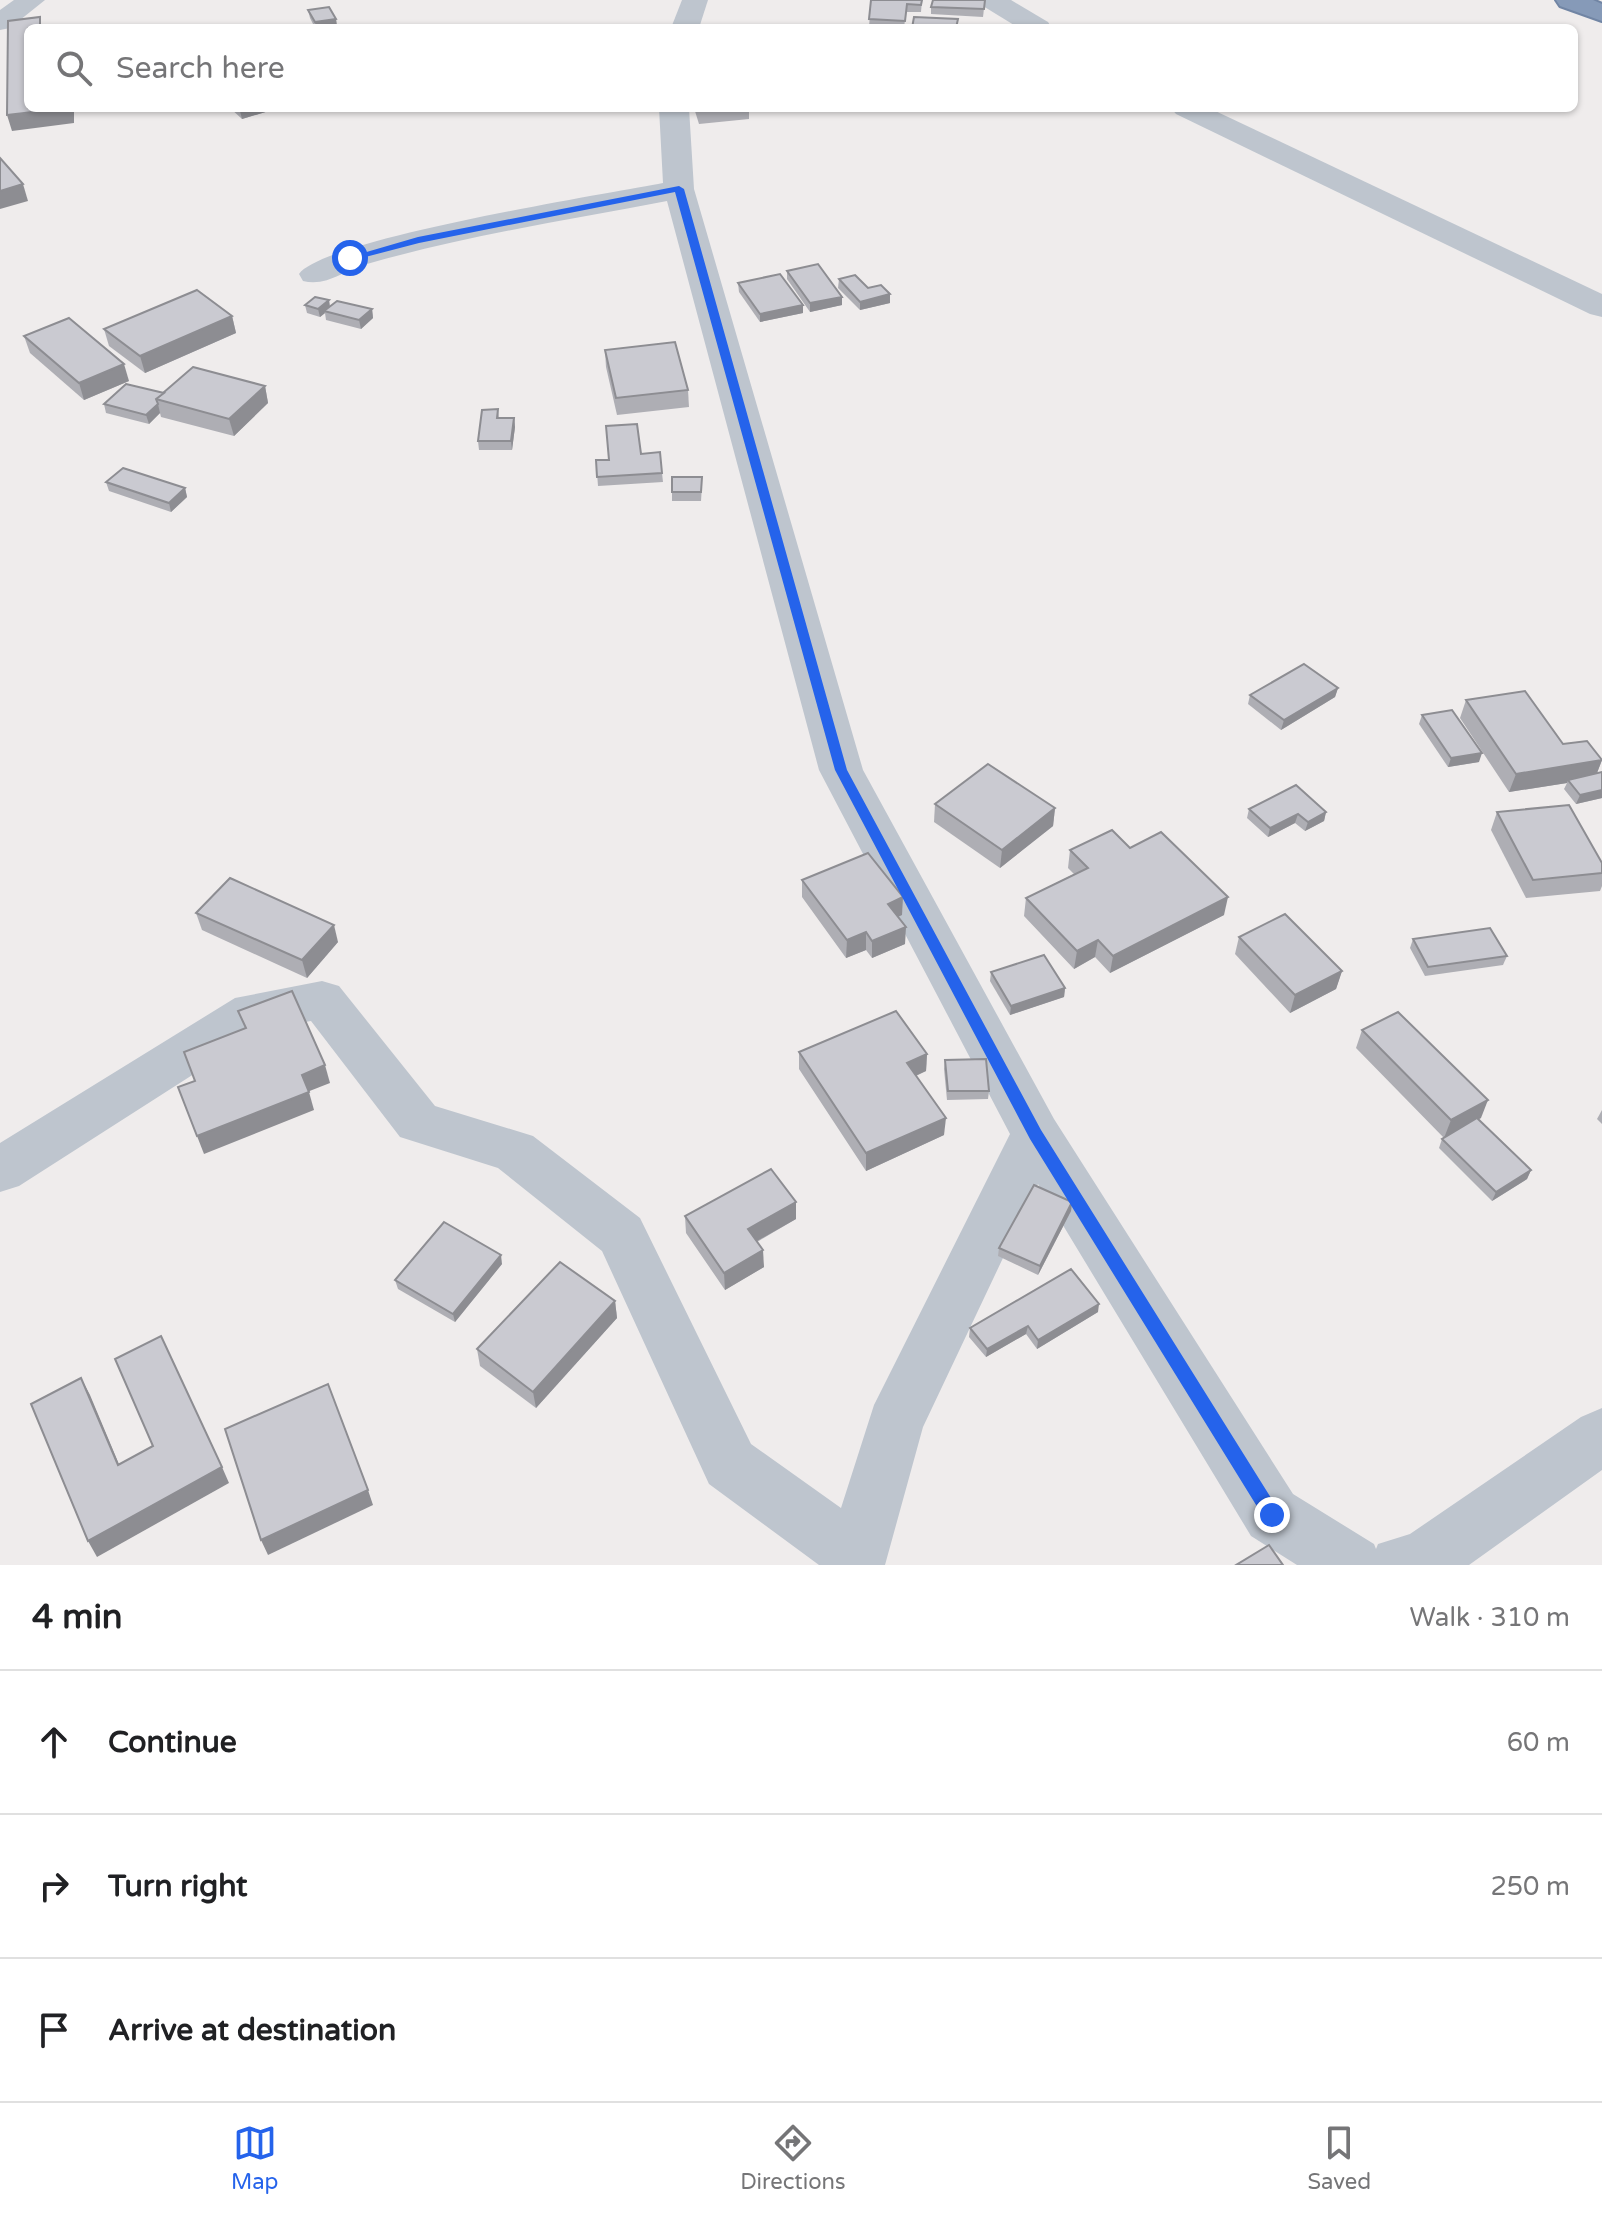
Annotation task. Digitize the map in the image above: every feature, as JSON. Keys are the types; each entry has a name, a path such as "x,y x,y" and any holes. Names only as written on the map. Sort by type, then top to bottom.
{"highway":[{"path":"1569,0 1602,13"}],"street":[{"path":"686,24 695,0"},
{"path":"992,0 1031,24"},
{"path":"674,112 679,189 841,770 1036,1134 1272,1515 1352,1565"},
{"path":"1194,112 1602,307"},
{"path":"315,274 350,258 418,240 679,189"},
{"path":"0,1170 252,1012 322,1000 418,1122 515,1151 621,1235 730,1464 855,1560 895,1424 1036,1134"},
{"path":"1400,1565 1420,1563 1602,1436"}],"building":[{"path":"871,0 922,0 921,5 907,4 905,21 869,19"},
{"path":"933,0 985,0 984,9 931,7"},
{"path":"329,7 336,19 315,22 308,10"},
{"path":"40,17 40,24 24,24 24,112 33,112 7,115 8,21"},
{"path":"914,17 958,19 957,24 913,24"},
{"path":"0,158 23,184 0,191"},
{"path":"818,264 842,297 810,303 787,271"},
{"path":"780,274 803,305 760,314 738,283"},
{"path":"855,275 868,288 881,285 890,294 860,302 839,279"},
{"path":"197,290 232,316 140,356 104,329"},
{"path":"315,297 329,300 318,309 305,305"},
{"path":"337,301 372,309 359,320 324,311"},
{"path":"69,318 124,364 79,383 24,336"},
{"path":"675,342 688,390 616,398 605,350"},
{"path":"193,367 265,386 229,419 156,399"},
{"path":"126,384 164,393 146,415 104,404"},
{"path":"498,409 497,418 514,418 511,441 478,441 482,410"},
{"path":"637,424 641,454 660,452 662,473 597,477 596,460 609,460 606,426"},
{"path":"123,468 185,488 169,503 106,482"},
{"path":"672,477 702,477 701,492 672,492"},
{"path":"1304,664 1338,688 1284,720 1250,695"},
{"path":"1525,691 1563,744 1587,741 1602,760 1516,774 1466,700"},
{"path":"1452,710 1482,753 1451,758 1422,715"},
{"path":"988,764 1055,808 1002,850 935,804"},
{"path":"1602,772 1602,790 1580,795 1568,780"},
{"path":"1296,785 1326,812 1308,822 1298,814 1270,828 1249,809"},
{"path":"1569,805 1602,863 1602,873 1533,880 1497,812"},
{"path":"1112,830 1130,848 1161,832 1228,897 1113,956 1098,940 1077,951 1026,898 1088,868 1070,850"},
{"path":"868,853 903,897 888,904 906,927 872,941 866,932 847,940 802,880"},
{"path":"230,878 334,925 302,960 196,913"},
{"path":"1285,914 1342,971 1295,995 1239,937"},
{"path":"1490,928 1507,956 1428,967 1413,939"},
{"path":"1044,955 1065,988 1011,1006 991,972"},
{"path":"292,991 325,1065 302,1075 309,1092 197,1136 178,1087 195,1081 184,1052 246,1028 238,1011"},
{"path":"896,1011 927,1054 907,1063 946,1118 866,1153 799,1052"},
{"path":"1398,1012 1488,1100 1451,1120 1362,1030"},
{"path":"986,1059 989,1091 948,1091 945,1060"},
{"path":"1477,1118 1531,1170 1496,1192 1442,1139"},
{"path":"771,1169 796,1202 748,1229 763,1250 724,1273 685,1216"},
{"path":"1034,1185 1072,1202 1040,1266 999,1248"},
{"path":"444,1222 501,1255 453,1314 395,1280"},
{"path":"560,1262 615,1301 533,1392 477,1349"},
{"path":"1071,1269 1099,1304 1038,1340 1028,1326 987,1349 970,1328"},
{"path":"161,1336 222,1467 88,1541 31,1404 81,1378 118,1465 153,1446 115,1359"},
{"path":"328,1384 368,1490 261,1540 225,1429"},
{"path":"1269,1545 1283,1565 1236,1565"}],"route":[{"path":"350,258 418,240 679,189 841,770 1036,1134 1272,1515"}]}
